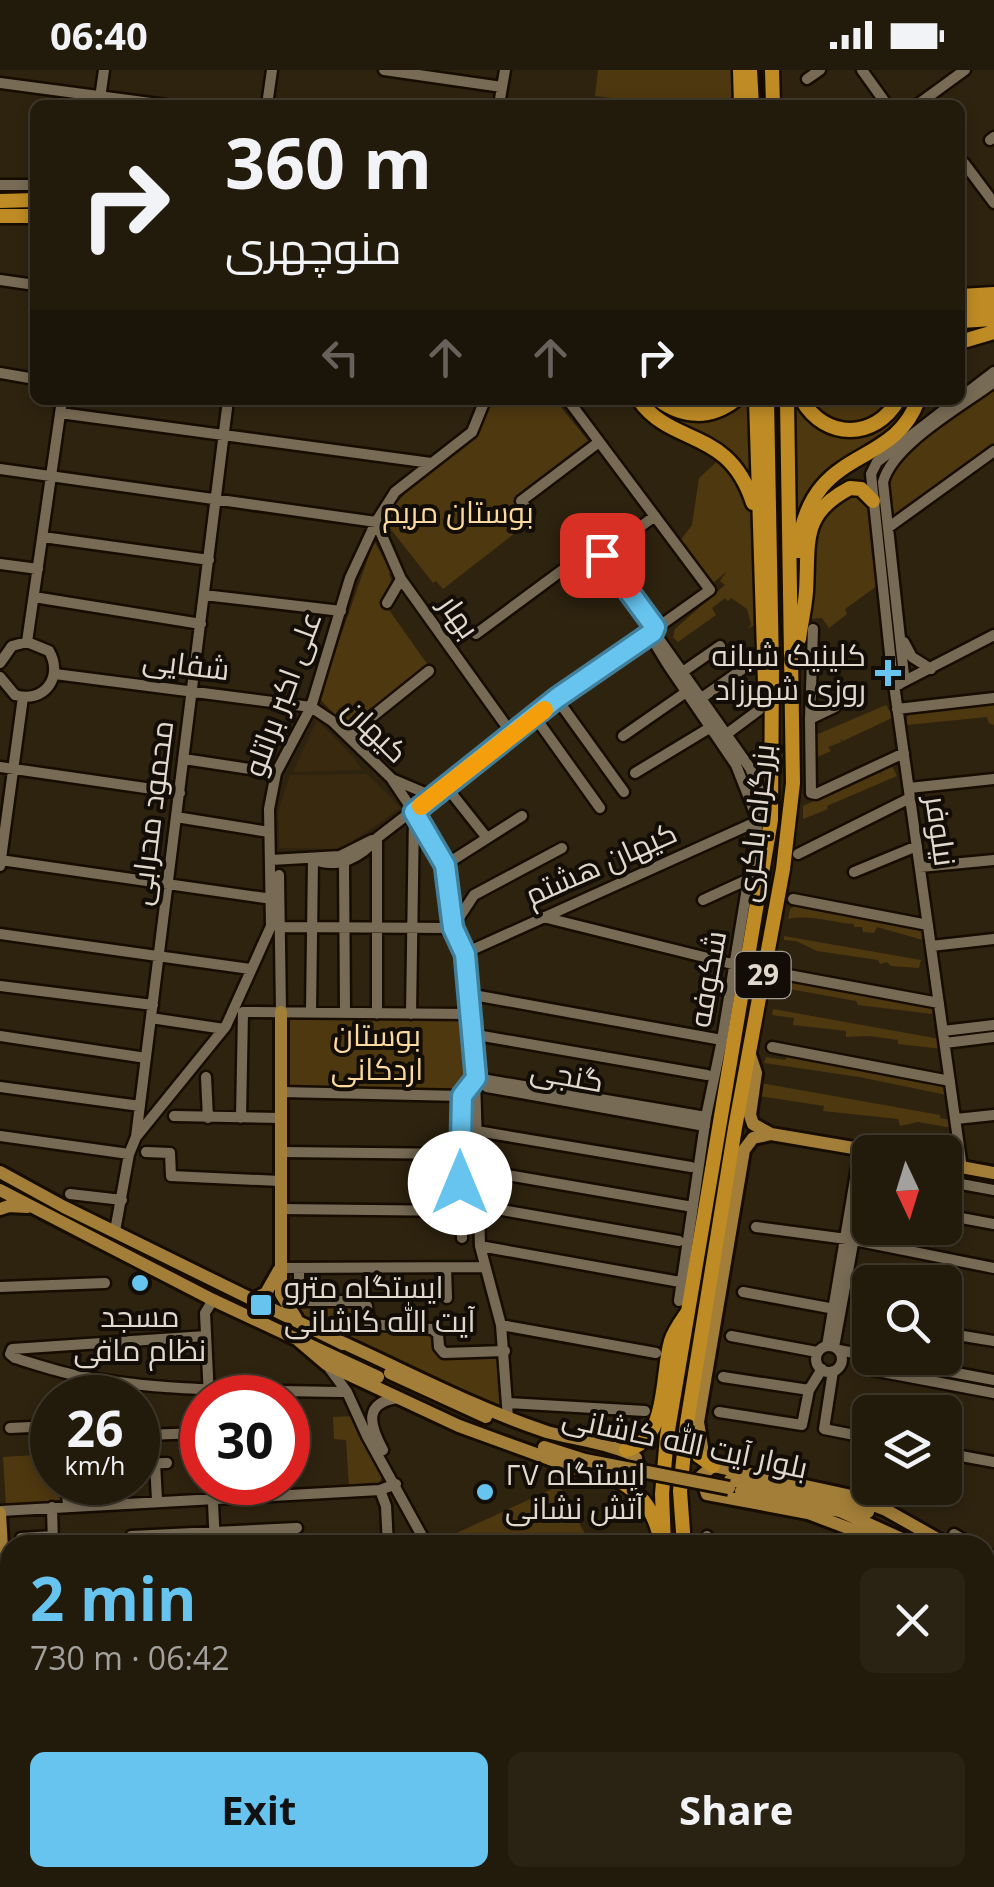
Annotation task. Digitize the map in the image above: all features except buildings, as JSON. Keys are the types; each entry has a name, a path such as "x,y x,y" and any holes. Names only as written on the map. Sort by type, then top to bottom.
{"highway":[{"path":"750,70 752,100"},
{"path":"772,70 773,100"},
{"path":"0,201 30,199"},
{"path":"965,296 994,294"},
{"path":"965,308 994,306"},
{"path":"965,321 994,319"},
{"path":"965,341 994,332"},
{"path":"644,405 655,416 728,458 745,482 758,522"},
{"path":"667,405 699,415 728,405"},
{"path":"756,405 763,670 772,735"},
{"name":"بزرگراه باکری","path":"663,1535 662,1494 684,1305 771,820 767,405"},
{"name":"بزرگراه باکری","path":"683,1535 680,1491 687,1424 789,827 793,680 787,405"},
{"path":"806,405 822,423 856,431 878,424 894,405"},
{"path":"791,611 800,534 808,506 833,473 904,428 916,405"},
{"path":"793,680 813,519 824,505 850,488 861,489 873,502"},
{"path":"626,1450 636,1448 654,1429 672,1337 684,1305"},
{"path":"687,1424 692,1447 710,1464"},
{"path":"616,1479 649,1506 659,1535"}],"main road":[{"path":"281,1012 281,1294 301,1324"},
{"path":"750,1055 756,1073 750,1120 771,1134"},
{"path":"852,1148 771,1134 752,1138 744,1150 698,1422 700,1448 710,1464 847,1495 942,1535"},
{"path":"962,1168 994,1173"},
{"name":"بلوار آیت الله کاشانی","path":"0,1172 339,1342 376,1366 463,1408 586,1456"},
{"name":"بلوار آیت الله کاشانی","path":"0,1190 212,1300 464,1418 586,1456 843,1503 913,1535"},
{"path":"0,1209 20,1205 52,1217"},
{"path":"254,1299 266,1293 280,1268"},
{"path":"298,1341 326,1364 499,1441 616,1479 630,1476 636,1470 636,1458 626,1450 590,1444 508,1418 339,1342"},
{"path":"710,1464 701,1476 707,1494 808,1513 867,1535"},
{"name":"بلوار آیت الله کاشانی","path":"730,1484 840,1512 892,1535"},
{"path":"847,1527 854,1535"}],"street":[{"path":"0,83 100,100 104,70"},
{"path":"268,100 272,70"},
{"path":"384,70 502,87"},
{"path":"501,100 504,70"},
{"path":"807,79 820,70"},
{"path":"862,70 883,100"},
{"path":"925,100 965,70"},
{"path":"965,164 994,203"},
{"path":"0,185 30,185"},
{"path":"0,280 30,284"},
{"path":"965,394 994,372"},
{"path":"0,373 30,377"},
{"path":"965,402 994,382"},
{"path":"28,642 61,405"},
{"name":"محمود محرابی","path":"115,1231 129,1154 136,1137 227,405"},
{"name":"علی اکبر براتلو","path":"136,1137 224,1029 271,926 269,832 276,773 311,707 350,578 376,522 395,492 472,432 482,405"},
{"path":"271,860 340,856 378,838 557,698 710,590 572,405"},
{"path":"898,685 904,675 900,630 889,527 877,481 893,459 952,405"},
{"path":"923,430 960,405"},
{"path":"60,413 431,463"},
{"path":"529,512 520,501 598,442"},
{"path":"889,527 994,451"},
{"path":"0,469 376,522"},
{"name":"نیلوفر","path":"877,481 873,502 898,709 958,1135"},
{"path":"476,634 655,516"},
{"name":"بهار","path":"376,522 401,578 512,734"},
{"path":"43,537 209,560"},
{"path":"599,551 684,671 736,765 758,817"},
{"path":"0,564 38,569"},
{"path":"387,603 401,578"},
{"path":"204,595 341,612"},
{"path":"34,598 201,624"},
{"path":"813,628 812,793 904,753"},
{"path":"654,629 657,647 703,698 750,768 760,792 758,817"},
{"path":"900,630 908,652 930,669"},
{"path":"898,685 994,634"},
{"path":"0,664 12,646 28,642 48,651 55,674 47,689 23,697 8,690 0,676"},
{"path":"684,671 720,646"},
{"path":"703,698 744,668"},
{"path":"348,736 430,671"},
{"name":"شفایی","path":"55,674 311,707"},
{"path":"623,736 691,689"},
{"path":"23,697 0,863 272,899"},
{"path":"557,698 624,792"},
{"path":"898,709 994,698"},
{"name":"کیهان","path":"311,707 391,778 445,865 453,928 465,954 476,1078 480,1246 502,1325 508,1418"},
{"path":"810,719 835,707"},
{"path":"728,733 759,710"},
{"path":"535,717 600,808"},
{"path":"636,773 711,726"},
{"path":"184,759 276,773"},
{"path":"0,767 180,793"},
{"path":"391,778 432,796"},
{"path":"798,854 910,793 994,779"},
{"path":"445,785 487,838"},
{"path":"411,1014 414,812"},
{"path":"445,865 522,816"},
{"path":"176,817 269,832"},
{"name":"شکوفه","path":"684,1305 680,1282 705,1122 751,878 758,817"},
{"name":"کیهان هشتم","path":"465,954 758,817"},
{"path":"313,860 344,863 378,838"},
{"path":"377,1014 378,838"},
{"path":"854,872 917,846"},
{"path":"281,927 453,928 474,896 562,848"},
{"path":"311,1012 313,860"},
{"path":"920,868 994,860"},
{"path":"344,863 345,1012"},
{"path":"279,875 281,1012"},
{"path":"704,900 751,878"},
{"path":"792,899 928,925"},
{"path":"542,917 736,965"},
{"path":"0,934 250,969"},
{"path":"931,946 994,939"},
{"path":"783,974 939,1003"},
{"path":"0,986 152,1006"},
{"path":"468,994 722,1040"},
{"path":"241,1118 243,1012 469,1014"},
{"path":"151,1018 224,1029"},
{"path":"944,1037 994,1026"},
{"path":"471,1034 707,1076"},
{"path":"0,1036 146,1058"},
{"path":"944,1037 994,1038"},
{"path":"772,1047 950,1082"},
{"path":"206,1076 208,1118"},
{"path":"462,1238 462,1096 476,1078"},
{"name":"گنجی","path":"476,1078 705,1122"},
{"path":"0,1087 140,1106"},
{"path":"281,1092 462,1096"},
{"path":"174,1116 281,1118"},
{"path":"956,1119 994,1116"},
{"path":"477,1131 691,1166"},
{"path":"0,1136 129,1154"},
{"path":"146,1152 170,1153 170,1176 280,1180"},
{"path":"281,1152 460,1154"},
{"path":"478,1170 693,1207"},
{"path":"962,1184 994,1190"},
{"path":"70,1194 122,1200"},
{"path":"479,1206 679,1241"},
{"path":"280,1209 460,1211"},
{"path":"962,1218 994,1224"},
{"path":"756,1227 850,1240 994,1268"},
{"path":"828,1370 816,1362 829,1349 852,1233"},
{"path":"480,1246 680,1282"},
{"path":"280,1268 484,1268"},
{"path":"299,1268 299,1301 363,1301 369,1324 432,1329 438,1334 444,1353 505,1351"},
{"path":"446,1268 447,1298"},
{"path":"0,1287 105,1283"},
{"path":"743,1292 838,1310"},
{"path":"207,1375 205,1313 212,1300"},
{"path":"502,1325 656,1353"},
{"path":"180,1389 76,1375 10,1354 12,1349 206,1336"},
{"path":"732,1336 852,1353"},
{"path":"962,1336 994,1341"},
{"path":"719,1412 802,1425 809,1390 842,1360 829,1349"},
{"path":"326,1364 347,1392 422,1535"},
{"path":"828,1370 824,1429 852,1434"},
{"path":"962,1374 994,1380"},
{"path":"899,1375 994,1393"},
{"path":"724,1376 809,1390"},
{"path":"310,1392 347,1392"},
{"path":"396,1484 371,1427 376,1407 386,1399 401,1398"},
{"path":"508,1403 645,1411"},
{"path":"10,1428 30,1427"},
{"path":"962,1455 994,1462"},
{"path":"310,1493 380,1490 396,1484"},
{"path":"380,1490 386,1506 387,1535"},
{"path":"0,1512 86,1505"},
{"path":"213,1505 215,1535"},
{"path":"52,1507 53,1535"},
{"path":"245,1535 297,1528"}],"shaded area":[{"path":"317,720 353,757 362,770 293,772"},
{"path":"367,774 401,808 341,849 279,848 278,812 290,775"}],"green space":[{"path":"598,70 736,70 733,100 627,100 595,96"},
{"path":"994,385 994,444 892,518 886,481 894,461"},
{"name":"بوستان مریم","path":"486,405 559,405 590,443 515,503 526,517 521,521 524,526 443,589 436,581 433,583 382,518 426,472 468,441"},
{"path":"649,405 663,405 675,413 723,405 753,405 756,503 750,484"},
{"path":"792,405 806,405 849,434 894,405 913,405 906,420 828,473 797,542"},
{"path":"812,405 889,405 873,422 838,426"},
{"path":"722,457 753,511 754,625 748,629 751,624 747,609 725,598 712,608 716,615 678,642 673,637 675,629 725,585 720,581 727,571 712,584 680,541 692,525 699,478"},
{"path":"852,491 866,498 877,586 845,609 847,614 829,628 822,618 808,619 815,520"},
{"path":"374,541 391,571 393,584 382,600 430,668 350,731 319,698"},
{"path":"886,705 894,717 843,741 839,738 842,742 828,747 831,751 813,759 811,737"},
{"path":"994,705 994,725 987,717 907,725 910,714"},
{"path":"891,764 897,776 803,819 803,806 879,771 882,775 880,769"},
{"path":"796,905 922,931 923,940 877,927 874,933 863,932 862,927 854,924 788,919 790,909"},
{"path":"784,936 921,960 919,968 891,966 878,960 817,951 784,940"},
{"path":"792,981 933,1006 932,1014 858,1005 856,1001 778,987 779,983 790,985"},
{"path":"773,1009 940,1039 942,1049 869,1036 846,1037 846,1031 793,1025 794,1018 772,1015"},
{"name":"بوستان اردکانی","path":"287,1019 460,1020 465,1092 289,1085"},
{"path":"787,1056 942,1084 947,1095 764,1063 766,1057 785,1060"},
{"path":"760,1083 940,1115 950,1120 952,1128 918,1122 900,1126 898,1119 823,1111 824,1106 758,1096"},
{"path":"298,1304 363,1305 365,1329 435,1333 439,1356 503,1354 506,1412 303,1317"},
{"path":"353,1416 383,1476 377,1486 349,1487 346,1440 334,1439 333,1417"},
{"path":"30,1455 30,1505 6,1506 3,1457"},
{"path":"552,1489 561,1489 586,1535 452,1535"}],"waterway":[{"path":"764,70 765,100"},
{"path":"780,405 784,635"}],"slow traffic":[{"path":"421,806 544,710"}],"place":[{"name":"کلینیک شبانه روزی شهرزاد","path":"888,673"},
{"name":"مسجد نظام مافی","path":"140,1283"},
{"name":"ایستگاه مترو آیت الله کاشانی","path":"261,1305"},
{"name":"ایستگاه ۲۷ آتش نشانی","path":"485,1492"}],"route":[{"path":"460,1183 462,1096 476,1078 465,954 453,928 445,865 414,812 557,698 653,632 655,627 602,555"}]}
